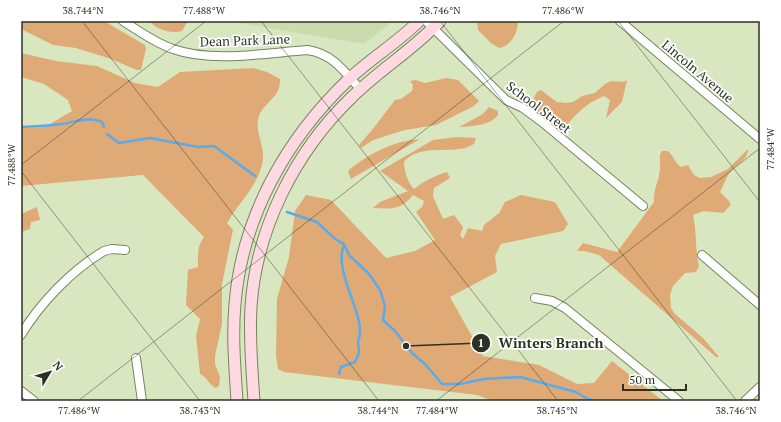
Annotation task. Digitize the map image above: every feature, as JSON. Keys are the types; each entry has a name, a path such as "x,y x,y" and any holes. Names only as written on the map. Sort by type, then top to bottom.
{"main road":[{"path":"237,401 234,336 235,304 243,256 257,213 273,176 296,139 315,115 350,78 419,21"},
{"path":"254,401 250,344 251,307 255,274 267,230 280,197 305,153 341,109 360,90 417,44 433,23"}],"street":[{"name":"Dean Park Lane","path":"123,21 159,43 193,54 211,56 312,50 330,58 360,90"},
{"name":"Lincoln Avenue","path":"620,21 760,139"},
{"name":"School Street","path":"433,23 506,100 542,122 643,206"},
{"path":"21,335 43,304 67,280 104,251 112,249 125,250"},
{"path":"702,255 760,305"},
{"path":"535,298 552,301 565,308 679,401"},
{"path":"136,358 142,401"},
{"path":"744,401 760,387"},
{"path":"21,391 34,401"}],"shaded area":[{"path":"21,21 104,21 145,45 146,49 141,70 137,70 111,59 76,48 53,45 21,29"},
{"path":"149,21 188,21 182,31 173,32 160,29"},
{"path":"228,21 393,21 364,44"},
{"path":"477,21 518,21 517,30 511,41 504,47 499,48 491,43 478,30"},
{"path":"21,53 56,61 97,66 135,83 158,87 180,72 253,68 267,72 280,79 278,91 261,111 259,116 258,132 263,158 258,176 249,192 227,223 233,230 222,284 222,324 215,356 215,364 220,377 219,386 216,388 200,374 196,336 200,319 186,305 188,270 198,267 199,248 204,237 143,175 21,186 21,128 45,127 72,111 68,100 44,84 21,77"},
{"path":"446,78 458,80 479,101 474,106 436,125 405,130 373,140 361,148 359,145 395,100 401,99 412,91 413,85 410,81 416,80 425,83"},
{"path":"627,80 622,102 606,118 610,100 604,96 591,102 580,111 562,132 532,108 531,103 537,92 541,90 557,102 566,103 573,102 582,96 595,93 611,81 623,82"},
{"path":"489,107 498,111 498,115 495,119 480,125 459,127 483,114"},
{"path":"457,137 476,138 474,144 466,148 419,152 404,162 404,165 408,180 414,189 429,179 447,172 450,178 434,188 433,196 443,219 454,215 463,227 460,235 463,239 468,228 482,231 484,225 499,213 505,202 521,195 555,202 568,224 563,231 501,244 495,256 497,272 450,297 483,356 539,365 577,384 594,383 612,361 663,401 493,401 477,395 284,372 278,369 276,356 277,299 289,257 295,211 306,195 331,200 386,258 415,251 435,240 416,212 422,207 424,201 413,195 404,204 395,208 373,208 380,202 408,191 380,171 433,140"},
{"path":"420,139 351,179 348,172 349,170 365,158 391,145"},
{"path":"748,149 745,158 729,174 720,192 731,205 723,213 704,211 693,215 699,266 696,272 685,273 673,286 670,295 671,308 675,314 703,338 719,357 716,357 599,255 584,251 577,251 583,243 617,252 654,202 654,193 660,169 660,155 662,151 668,151 681,167 688,165 694,175 700,178 711,177 728,169"},
{"path":"37,207 40,220 31,222 30,229 21,232 21,214"}],"waterway":[{"path":"21,127 57,125 87,119 102,122 104,127"},
{"path":"107,134 119,143 150,138 198,147 214,146 255,176"},
{"path":"287,212 317,222 335,239 344,244 349,255 369,274 380,290 385,306 383,320 395,331 412,353 425,364 442,384 460,384 484,379 520,377 576,392 588,399 597,401"},
{"path":"339,374 341,367 355,362 359,353 358,341 360,332 359,321 343,268 342,256 344,245"}],"place":[{"name":"Winters Branch","path":"406,346"}]}
